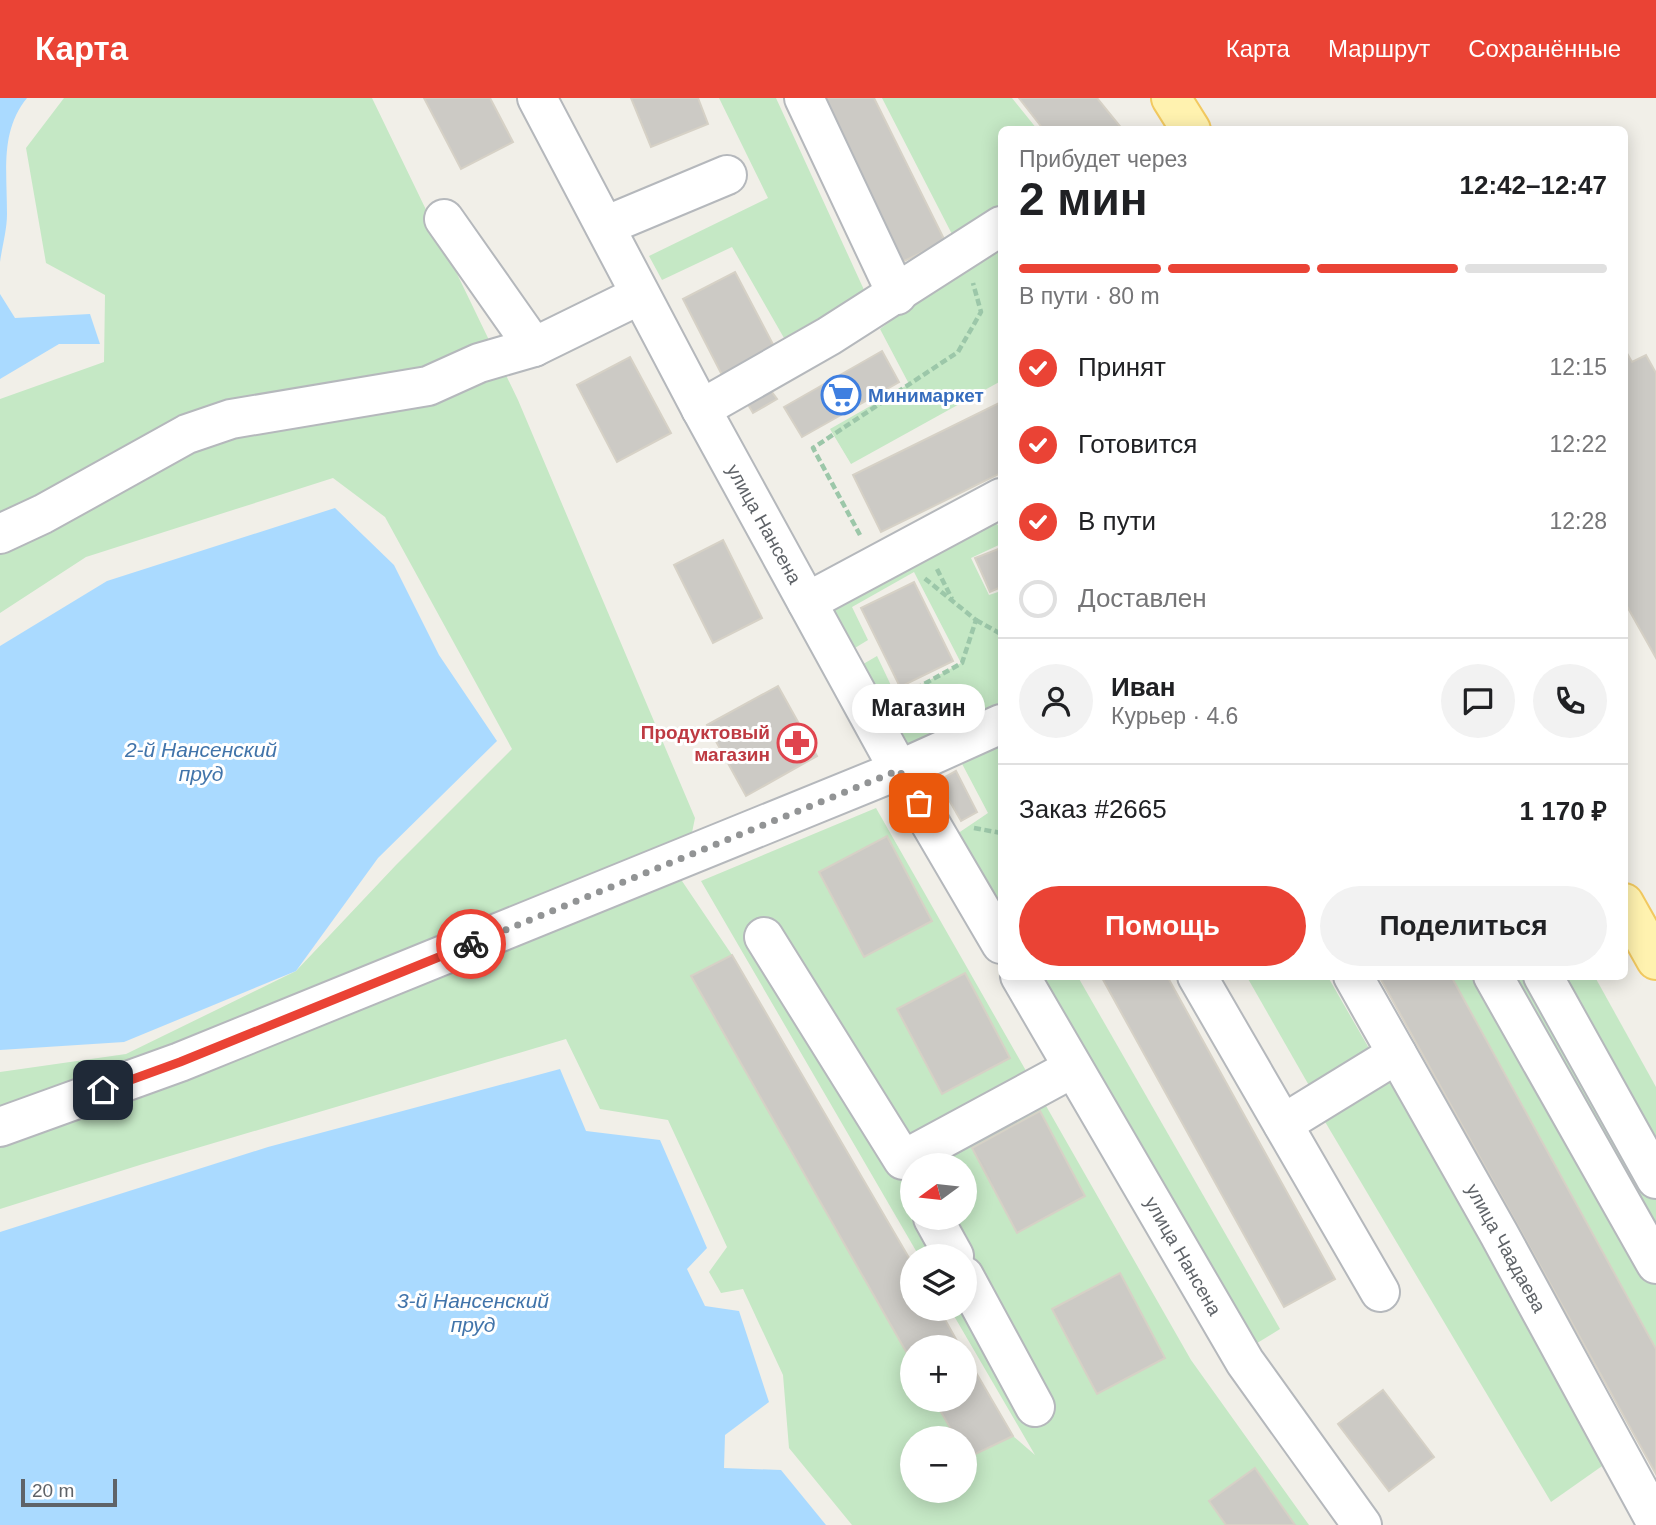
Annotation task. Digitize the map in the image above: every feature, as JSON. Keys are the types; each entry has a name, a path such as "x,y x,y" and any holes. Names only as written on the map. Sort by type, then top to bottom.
{"main road":[{"path":"1171,98 1188,126"},
{"path":"1628,910 1656,960"}],"street":[{"name":"улица Нансена","path":"537,98 701,409 899,770 998,939"},
{"path":"804,98 897,295"},
{"path":"605,226 727,175"},
{"path":"444,219 534,347"},
{"path":"701,409 897,295 998,228"},
{"path":"0,534 43,514 187,434 231,419 428,386 479,363 534,347 640,295"},
{"path":"807,602 998,500"},
{"path":"0,1127 180,1062 899,770 998,725"},
{"path":"764,937 900,1158"},
{"name":"улица Нансена","path":"1022,980 1245,1362 1362,1525"},
{"path":"1199,980 1380,1292"},
{"name":"улица Чаадаева","path":"1355,980 1656,1520"},
{"path":"1495,980 1656,1264"},
{"path":"1545,980 1656,1179"},
{"path":"1283,1124 1397,1054"},
{"path":"933,1153 1073,1068"},
{"path":"977,1300 1035,1407"}],"path":[{"path":"964,249 981,312 958,352 813,448 886,560 998,632"},
{"path":"869,715 962,663 976,620"}],"green space":[{"path":"64,98 372,98 518,400 695,818 682,881 732,955 691,976 900,1341 900,1412 941,1412 949,1426 900,1426 900,1503 977,1503 977,1453 1013,1436 1035,1455 977,1355 977,1335 965,1335 957,1321 977,1321 977,1244 912,1244 904,1230 977,1230 977,1153 900,1153 900,1223 701,881 876,808 1191,1360 1309,1525 852,1525 789,1448 783,1375 743,1289 721,1293 709,1272 727,1247 668,1120 600,1109 566,1039 0,1209 0,1072 126,1054 296,971 396,865 512,749 385,517 333,478 86,557 0,613 0,399 104,362 105,295 46,263 26,148"},
{"path":"719,98 776,98 865,292 784,338 732,247 662,280 649,256 768,198"},
{"path":"882,98 1012,98 1035,126 998,126 998,215 956,242"},
{"path":"998,240 998,383 851,464 830,429 909,384 880,329"},
{"path":"989,510 998,526 998,545 971,558 989,595 998,592 998,710 902,761 853,670 877,656 897,698 961,663 914,572 852,607 868,640 845,654 815,603"},
{"path":"998,738 998,919 951,838 988,813 959,758"},
{"path":"1034,980 1080,980 1280,1329 1249,1348"},
{"path":"1249,980 1330,980 1370,1050 1311,1089"},
{"path":"1454,980 1597,980 1656,1087 1656,1348"},
{"path":"1394,1070 1605,1464 1551,1502 1321,1115"}],"water":[{"path":"0,98 27,98 12,124 9,138 6,167 7,220 0,262"},
{"path":"0,294 15,318 90,314 100,344 59,344 0,379"},
{"name":"2-й Нансенский пруд","path":"335,508 394,565 439,655 497,741 378,858 296,971 124,1042 0,1050 0,646 107,581"},
{"name":"3-й Нансенский пруд","path":"560,1069 586,1131 660,1140 707,1248 687,1269 705,1306 739,1311 769,1402 725,1435 724,1468 781,1470 826,1525 0,1525 0,1232 268,1147"}],"building":[{"path":"424,98 490,98 513,142 461,169"},
{"path":"631,98 698,98 708,124 651,147"},
{"path":"813,98 874,98 945,241 892,267"},
{"path":"1019,98 1097,98 1120,126 1041,126"},
{"path":"735,272 776,350 723,377 683,299"},
{"name":"Минимаркет","path":"882,351 899,382 802,437 784,407"},
{"path":"1628,355 1632,362 1646,355 1656,373 1656,658 1628,608"},
{"path":"630,357 671,433 617,462 577,385"},
{"path":"766,384 777,399 753,413 743,396"},
{"path":"998,403 998,474 881,532 853,475"},
{"path":"723,540 762,618 713,643 674,565"},
{"path":"998,549 998,588 990,592 975,558"},
{"path":"914,582 953,661 900,687 861,608"},
{"name":"Продуктовый магазин","path":"778,686 817,756 746,796 707,725"},
{"path":"956,771 977,812 961,821 938,781"},
{"path":"887,836 932,921 864,957 819,872"},
{"path":"732,955 901,1244 900,1321 946,1321 954,1335 900,1335 900,1341 691,976"},
{"path":"965,973 1010,1058 942,1094 897,1009"},
{"path":"1103,980 1169,980 1335,1279 1284,1307"},
{"path":"1381,980 1453,980 1656,1349 1656,1474"},
{"path":"1040,1111 1085,1196 1017,1233 972,1148"},
{"path":"1120,1273 1165,1358 1097,1394 1052,1309"},
{"path":"977,1374 1013,1436 977,1453 977,1426 949,1426 941,1412 977,1412"},
{"path":"1383,1390 1434,1457 1389,1491 1338,1424"},
{"path":"1255,1468 1295,1525 1226,1525 1209,1501"}],"way so far":[{"path":"471,944 899,770 919,803"}],"place":[{"name":"Минимаркет","path":"841,395"},
{"name":"Продуктовый магазин","path":"797,743"},
{"name":"Магазин","path":"919,803"}],"route":[{"path":"103,1090 180,1062 471,944"}]}
